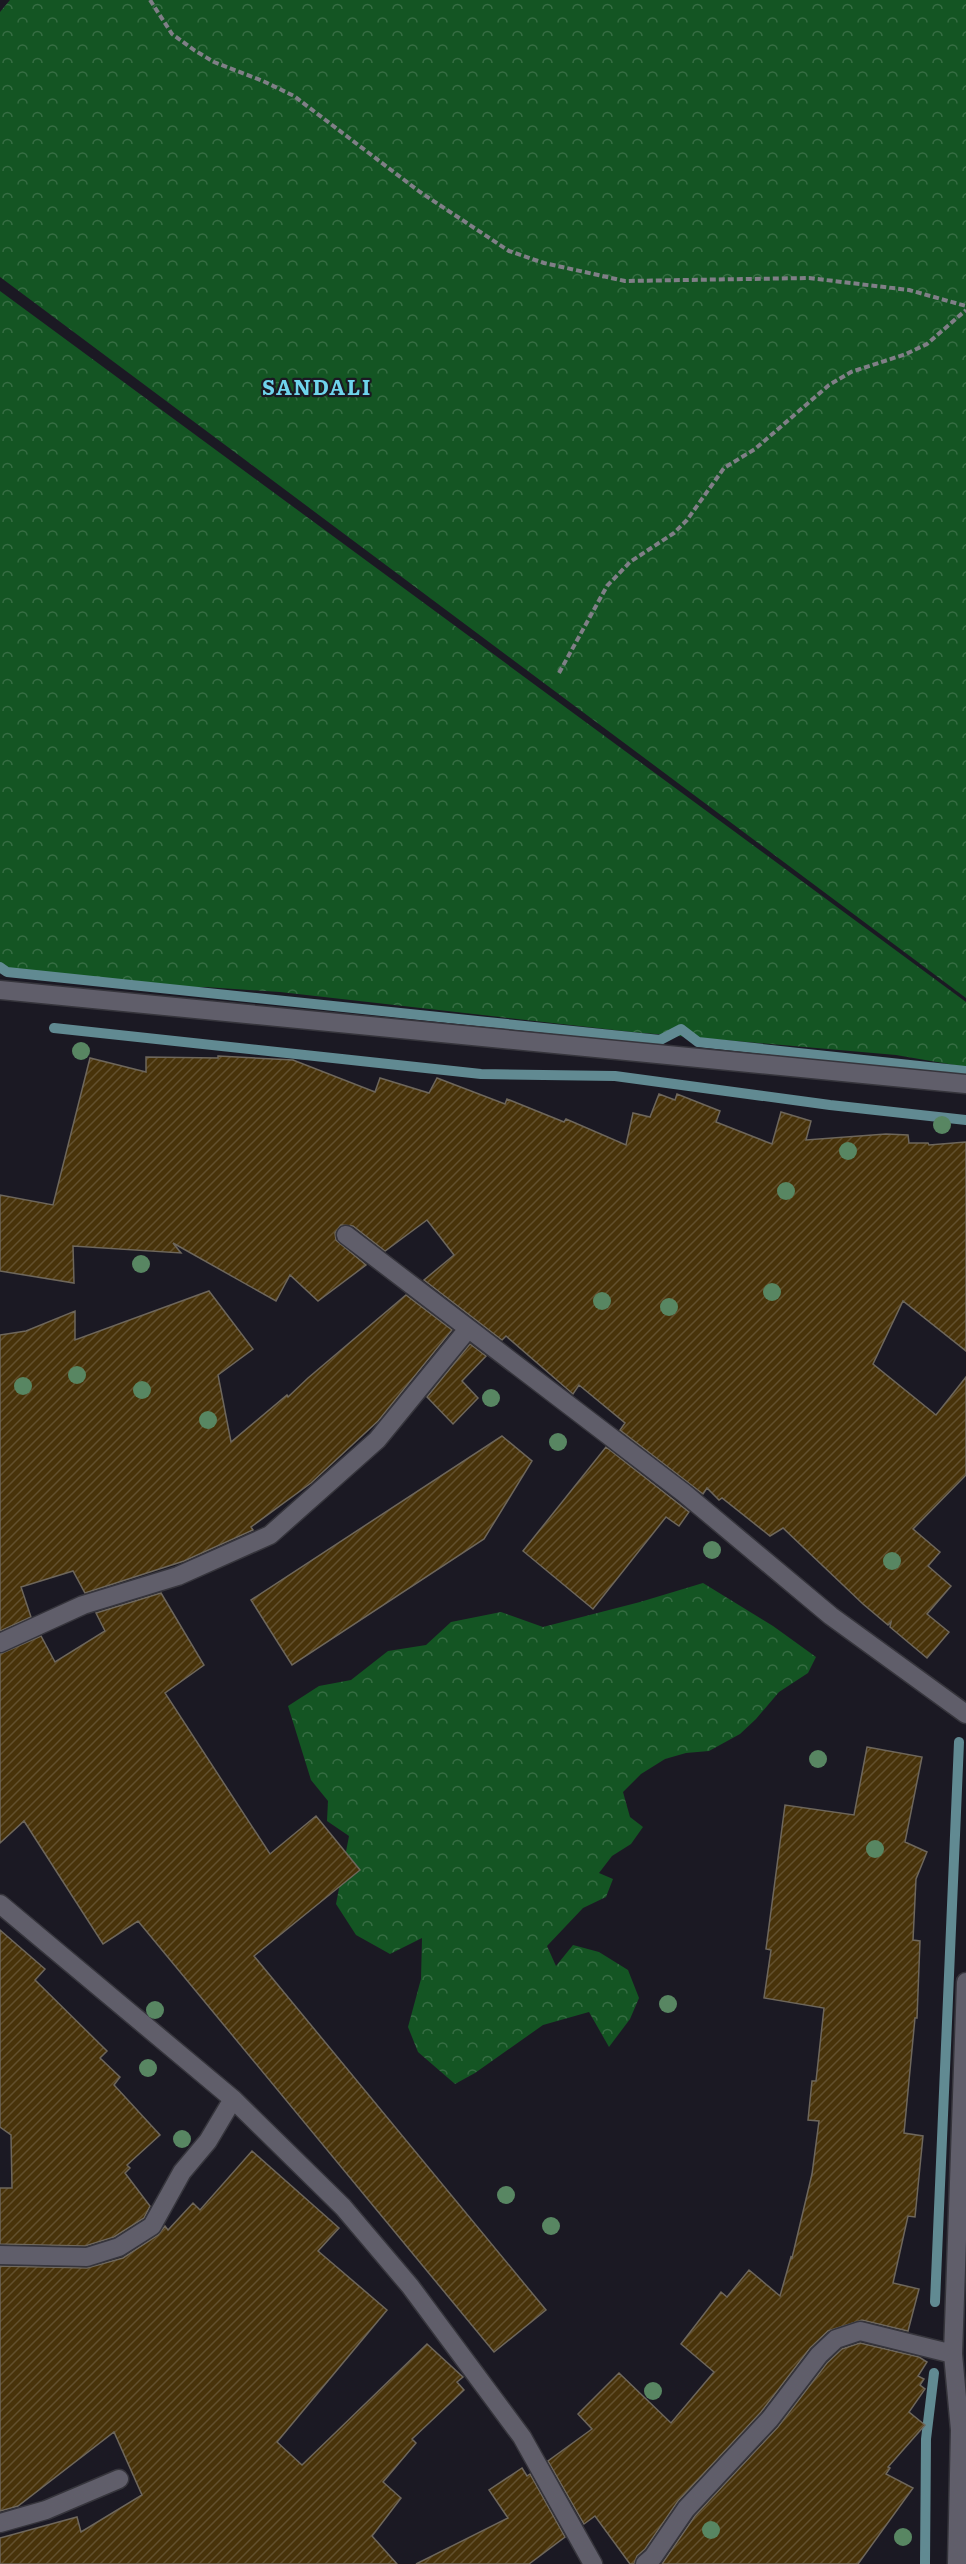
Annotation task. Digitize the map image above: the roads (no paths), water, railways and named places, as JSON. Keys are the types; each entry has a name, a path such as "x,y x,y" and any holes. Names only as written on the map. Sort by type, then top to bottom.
{"street":[{"path":"0,990 966,1084"},
{"path":"346,1235 684,1493 831,1616 966,1714"},
{"path":"0,1643 83,1605 178,1576 270,1535 377,1440 468,1329"},
{"path":"0,1904 233,2098 343,2207 410,2286 522,2438 593,2564"},
{"path":"957,2564 960,2430 953,2354 966,1982"},
{"path":"0,2255 87,2257 119,2247 152,2226 182,2172 208,2141 233,2098"},
{"path":"645,2564 653,2557 686,2509 770,2419 819,2355 836,2339 860,2331 953,2354"},
{"path":"0,2523 46,2510 119,2479"}],"waterway":[{"path":"0,967 7,972 660,1040 681,1029 698,1042 966,1071"},
{"path":"54,1028 481,1074 615,1076 830,1105 966,1120"},
{"path":"935,2302 959,1742"},
{"path":"925,2564 926,2439 934,2373"}],"district":[{"name":"SANDALI","path":"317,385"}]}
